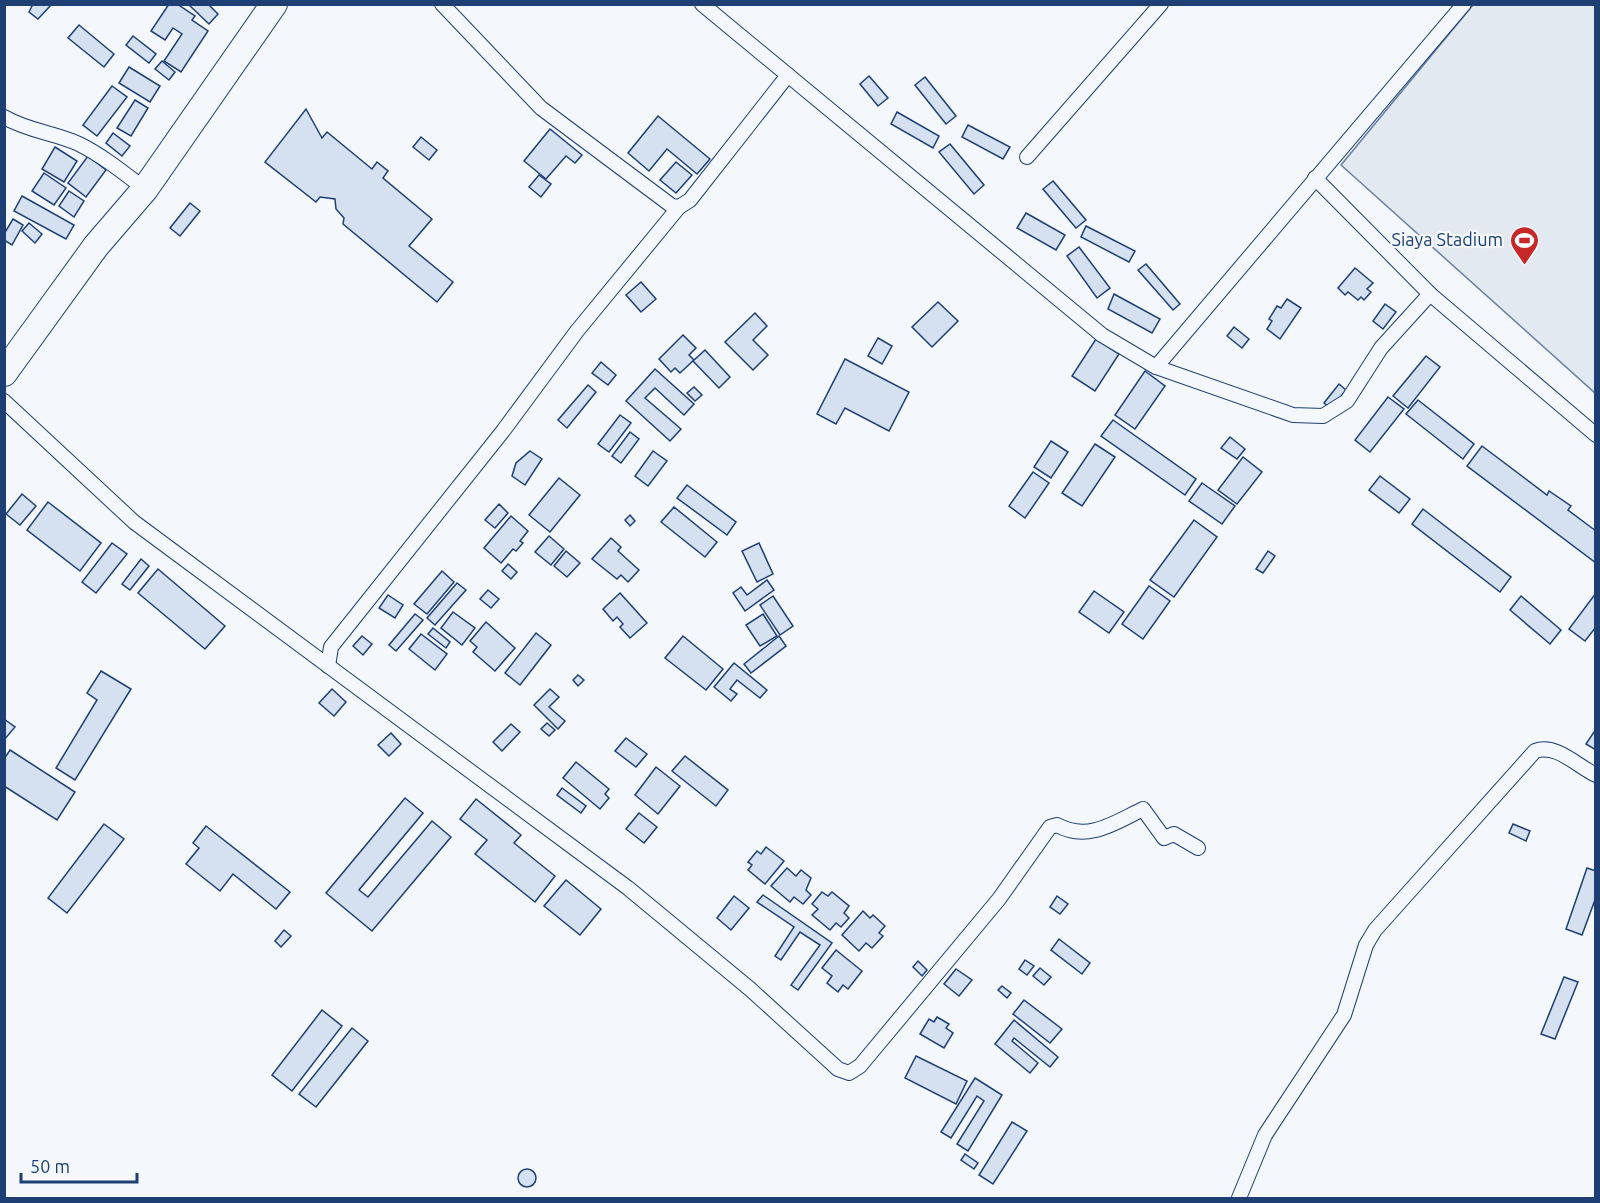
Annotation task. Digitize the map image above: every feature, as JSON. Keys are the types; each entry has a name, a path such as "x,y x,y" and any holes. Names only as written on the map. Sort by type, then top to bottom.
{"highway":[{"path":"4,373 96,246 145,189 274,4"}],"street":[{"path":"442,4 541,108 667,203 678,207"},
{"path":"702,4 1102,335 1155,367 1293,415 1323,416 1347,401 1381,348 1430,294"},
{"path":"1028,157 1161,4"},
{"path":"1155,367 1464,4"},
{"path":"328,666 331,647 517,412 576,331 678,207 690,200 788,75"},
{"path":"4,117 19,126 78,143 113,164 145,189"},
{"path":"1315,178 1430,294 1596,435"},
{"path":"4,401 134,522 628,888 750,989 838,1069 849,1073 860,1066 999,898 1050,827 1058,825 1072,833 1100,830 1143,809 1164,838 1174,834 1198,848"},
{"path":"1239,1198 1265,1135 1344,1016 1366,945 1375,930 1535,751 1543,748 1556,751 1596,775"}],"shaded area":[{"name":"Siaya Stadium","path":"1473,5 1595,5 1595,393 1341,165"}],"building":[{"path":"33,4 52,4 38,19 29,12"},
{"path":"169,4 177,4 195,16 192,20 208,31 181,72 164,61 182,34 173,28 165,40 151,31"},
{"path":"188,4 208,4 218,14 209,24"},
{"path":"79,25 114,54 104,67 68,38"},
{"path":"133,36 156,54 149,63 126,45"},
{"path":"162,61 175,72 169,80 155,69"},
{"path":"129,67 160,86 150,102 119,83"},
{"path":"869,76 888,98 878,106 860,84"},
{"path":"925,77 956,116 946,124 915,85"},
{"path":"112,86 127,97 97,136 83,125"},
{"path":"135,100 148,108 131,136 117,128"},
{"path":"306,109 322,138 327,132 372,169 377,162 388,171 383,178 432,219 409,246 453,282 437,302 343,224 344,218 336,209 335,199 320,197 316,202 265,162"},
{"path":"897,112 939,136 933,148 891,124"},
{"path":"658,116 710,159 697,174 667,149 649,171 628,153"},
{"path":"968,125 1010,147 1003,159 962,137"},
{"path":"550,129 582,155 575,163 566,156 546,179 524,161"},
{"path":"113,133 130,146 122,156 106,143"},
{"path":"421,137 437,150 429,160 413,147"},
{"path":"950,144 984,185 974,194 939,152"},
{"path":"55,147 77,161 64,182 42,169"},
{"path":"88,156 106,170 86,197 68,183"},
{"path":"676,162 692,175 676,193 660,180"},
{"path":"44,173 66,188 54,205 32,191"},
{"path":"539,175 551,184 541,197 529,187"},
{"path":"1053,181 1086,220 1076,228 1043,189"},
{"path":"69,191 84,201 74,217 59,206"},
{"path":"22,196 74,225 66,239 14,211"},
{"path":"190,203 200,211 180,236 170,228"},
{"path":"1026,213 1065,235 1056,250 1017,228"},
{"path":"13,219 23,225 12,245 4,240 4,234"},
{"path":"29,223 42,234 35,243 22,231"},
{"path":"1086,226 1135,251 1129,262 1081,237"},
{"path":"1079,247 1110,288 1097,298 1067,256"},
{"path":"1146,264 1180,304 1173,310 1138,270"},
{"path":"1355,268 1373,283 1367,289 1371,292 1364,300 1361,297 1358,300 1348,292 1345,295 1338,288"},
{"path":"641,282 656,299 641,312 626,295"},
{"path":"1114,294 1160,319 1152,333 1108,309"},
{"path":"1287,299 1301,308 1280,339 1267,329 1272,321 1269,319 1277,306 1281,308"},
{"path":"938,302 958,321 932,347 912,327"},
{"path":"1385,304 1396,312 1383,329 1373,321"},
{"path":"755,313 767,326 753,340 768,355 753,370 725,342"},
{"path":"1234,327 1249,339 1242,348 1227,336"},
{"path":"683,335 696,348 689,355 694,360 680,373 675,368 671,372 659,359"},
{"path":"878,338 892,346 882,364 868,356"},
{"path":"1096,339 1119,354 1095,391 1072,376"},
{"path":"705,350 730,377 719,388 693,361"},
{"path":"1426,356 1440,367 1408,408 1393,396"},
{"path":"845,359 909,392 889,431 845,408 836,424 817,414"},
{"path":"601,362 616,375 608,385 592,373"},
{"path":"655,369 694,404 684,415 655,388 645,398 681,429 670,441 626,401"},
{"path":"1145,371 1165,386 1135,429 1115,415"},
{"path":"1339,384 1346,390 1331,409 1324,403"},
{"path":"588,385 596,392 567,428 558,420"},
{"path":"694,387 702,395 695,401 687,393"},
{"path":"1388,397 1404,409 1370,452 1355,440"},
{"path":"1418,400 1474,444 1463,459 1406,414"},
{"path":"620,415 631,423 609,452 598,444"},
{"path":"1113,420 1196,479 1185,495 1101,436"},
{"path":"630,432 639,439 621,463 612,456"},
{"path":"1230,437 1245,449 1237,459 1221,448"},
{"path":"1051,441 1068,452 1051,478 1034,467"},
{"path":"1095,444 1115,457 1082,506 1062,493"},
{"path":"1482,446 1547,495 1549,491 1571,506 1568,510 1596,531 1596,563 1467,466"},
{"path":"530,451 542,459 525,485 512,476 516,463"},
{"path":"653,451 667,461 648,486 635,476"},
{"path":"1243,457 1262,472 1237,504 1218,490"},
{"path":"1033,472 1049,483 1025,518 1009,506"},
{"path":"1380,476 1410,499 1399,513 1369,490"},
{"path":"559,478 580,495 550,532 529,515"},
{"path":"1202,483 1235,506 1222,524 1189,501"},
{"path":"687,485 736,522 727,535 677,498"},
{"path":"22,494 36,506 20,525 6,514"},
{"path":"48,502 101,543 80,571 27,530"},
{"path":"499,504 508,513 495,528 485,520"},
{"path":"674,507 717,542 705,557 661,522"},
{"path":"1423,509 1511,577 1500,592 1412,524"},
{"path":"630,515 635,521 630,526 625,520"},
{"path":"511,516 528,531 520,541 523,543 516,551 513,549 501,563 484,548"},
{"path":"1194,520 1217,537 1174,597 1150,580"},
{"path":"549,536 564,549 551,565 535,552"},
{"path":"611,538 621,547 618,551 639,570 628,582 621,575 617,579 592,559"},
{"path":"112,543 127,554 96,593 82,582"},
{"path":"759,543 773,574 757,582 742,551"},
{"path":"566,551 580,563 567,577 554,566"},
{"path":"1268,551 1275,556 1263,573 1256,569"},
{"path":"141,559 149,566 130,590 122,584"},
{"path":"508,564 517,572 511,579 502,571"},
{"path":"158,569 225,626 205,649 138,593"},
{"path":"442,571 454,582 427,614 414,604"},
{"path":"767,580 774,590 745,611 733,593 741,587 747,595"},
{"path":"457,583 466,590 435,625 427,618"},
{"path":"1149,586 1170,601 1143,639 1122,624"},
{"path":"488,590 499,599 491,608 480,599"},
{"path":"1094,591 1124,612 1109,633 1079,612"},
{"path":"620,593 647,623 630,638 620,627 623,624 617,617 613,621 603,609"},
{"path":"1596,593 1596,627 1585,641 1569,629"},
{"path":"388,595 403,605 395,618 379,608"},
{"path":"773,596 793,626 780,635 760,605"},
{"path":"1521,596 1561,630 1550,644 1510,610"},
{"path":"453,612 475,628 462,645 441,628"},
{"path":"415,614 423,620 396,651 389,645"},
{"path":"763,614 777,636 760,646 746,625"},
{"path":"486,622 515,648 495,671 473,652 477,647 470,641"},
{"path":"433,628 450,642 446,648 428,634"},
{"path":"536,633 551,645 520,685 505,673"},
{"path":"421,634 447,654 435,670 409,649"},
{"path":"362,636 372,644 363,655 353,646"},
{"path":"683,636 723,669 706,690 665,658"},
{"path":"779,636 786,646 751,673 744,664"},
{"path":"734,663 767,690 760,698 737,680 730,689 737,694 731,701 714,687"},
{"path":"101,671 131,689 75,780 56,768 97,700 87,693"},
{"path":"578,675 584,680 578,686 573,680"},
{"path":"332,689 346,702 334,716 319,703"},
{"path":"550,689 559,697 549,707 565,721 558,729 534,705"},
{"path":"4,719 15,727 4,740"},
{"path":"547,723 555,730 549,736 541,729"},
{"path":"511,724 520,732 502,751 493,742"},
{"path":"1596,729 1596,750 1586,744"},
{"path":"391,733 401,744 389,756 378,745"},
{"path":"626,738 647,754 636,767 615,751"},
{"path":"10,750 75,792 57,820 4,786 4,759"},
{"path":"685,756 728,790 716,806 672,771"},
{"path":"576,762 609,789 605,794 609,798 600,809 563,778"},
{"path":"656,767 680,786 658,814 635,795"},
{"path":"562,788 586,806 581,813 557,795"},
{"path":"405,798 423,813 359,890 368,897 432,821 451,837 372,931 326,893"},
{"path":"476,799 521,835 514,843 555,876 535,902 475,854 487,840 460,819"},
{"path":"639,813 657,827 644,843 626,829"},
{"path":"104,824 124,839 67,913 48,898"},
{"path":"1513,824 1530,831 1526,841 1509,833"},
{"path":"206,826 290,892 276,909 233,874 220,891 186,864 199,848 193,843"},
{"path":"766,847 784,861 765,884 748,870 752,865 748,862 757,851 761,854"},
{"path":"787,868 796,876 801,870 811,878 806,890 811,895 803,904 794,897 790,902 771,886"},
{"path":"1587,868 1596,871 1596,897 1582,935 1566,929"},
{"path":"566,880 601,909 580,935 544,906"},
{"path":"822,892 828,896 832,892 849,906 844,913 849,918 841,927 836,923 830,930 812,915 818,909 812,904"},
{"path":"763,895 832,943 798,990 791,985 820,945 800,932 781,960 775,956 794,927 757,902"},
{"path":"734,896 749,908 731,930 717,918"},
{"path":"1057,896 1068,904 1060,914 1050,907"},
{"path":"863,911 870,918 873,915 885,926 879,933 883,936 872,948 866,943 859,951 842,935"},
{"path":"284,930 291,936 281,947 275,941"},
{"path":"1059,939 1090,963 1082,974 1051,950"},
{"path":"836,950 862,971 848,989 843,985 838,992 827,983 832,976 822,968"},
{"path":"1025,960 1034,966 1027,975 1019,969"},
{"path":"918,961 927,970 922,976 913,967"},
{"path":"1040,968 1051,977 1044,985 1033,976"},
{"path":"956,969 972,980 959,996 944,984"},
{"path":"1564,977 1578,982 1555,1039 1541,1034"},
{"path":"1002,986 1011,993 1007,998 998,990"},
{"path":"1024,1000 1062,1029 1050,1043 1013,1014"},
{"path":"322,1010 342,1026 292,1091 272,1075"},
{"path":"937,1017 949,1024 946,1028 953,1033 944,1048 920,1034 929,1019 934,1022"},
{"path":"1014,1020 1058,1057 1050,1067 1014,1038 1012,1041 1038,1063 1030,1073 995,1044"},
{"path":"352,1028 368,1041 316,1107 299,1094"},
{"path":"916,1056 967,1081 956,1104 905,1078"},
{"path":"975,1078 1002,1095 968,1151 957,1144 984,1101 977,1096 951,1138 941,1132"},
{"path":"1012,1122 1027,1131 993,1184 979,1175"},
{"path":"965,1154 978,1163 974,1169 961,1160"},
{"path":"527,1169 533,1172 536,1178 533,1184 527,1187 521,1184 518,1178 521,1172"}],"place":[{"name":"Siaya Stadium","path":"1524,266"}]}
